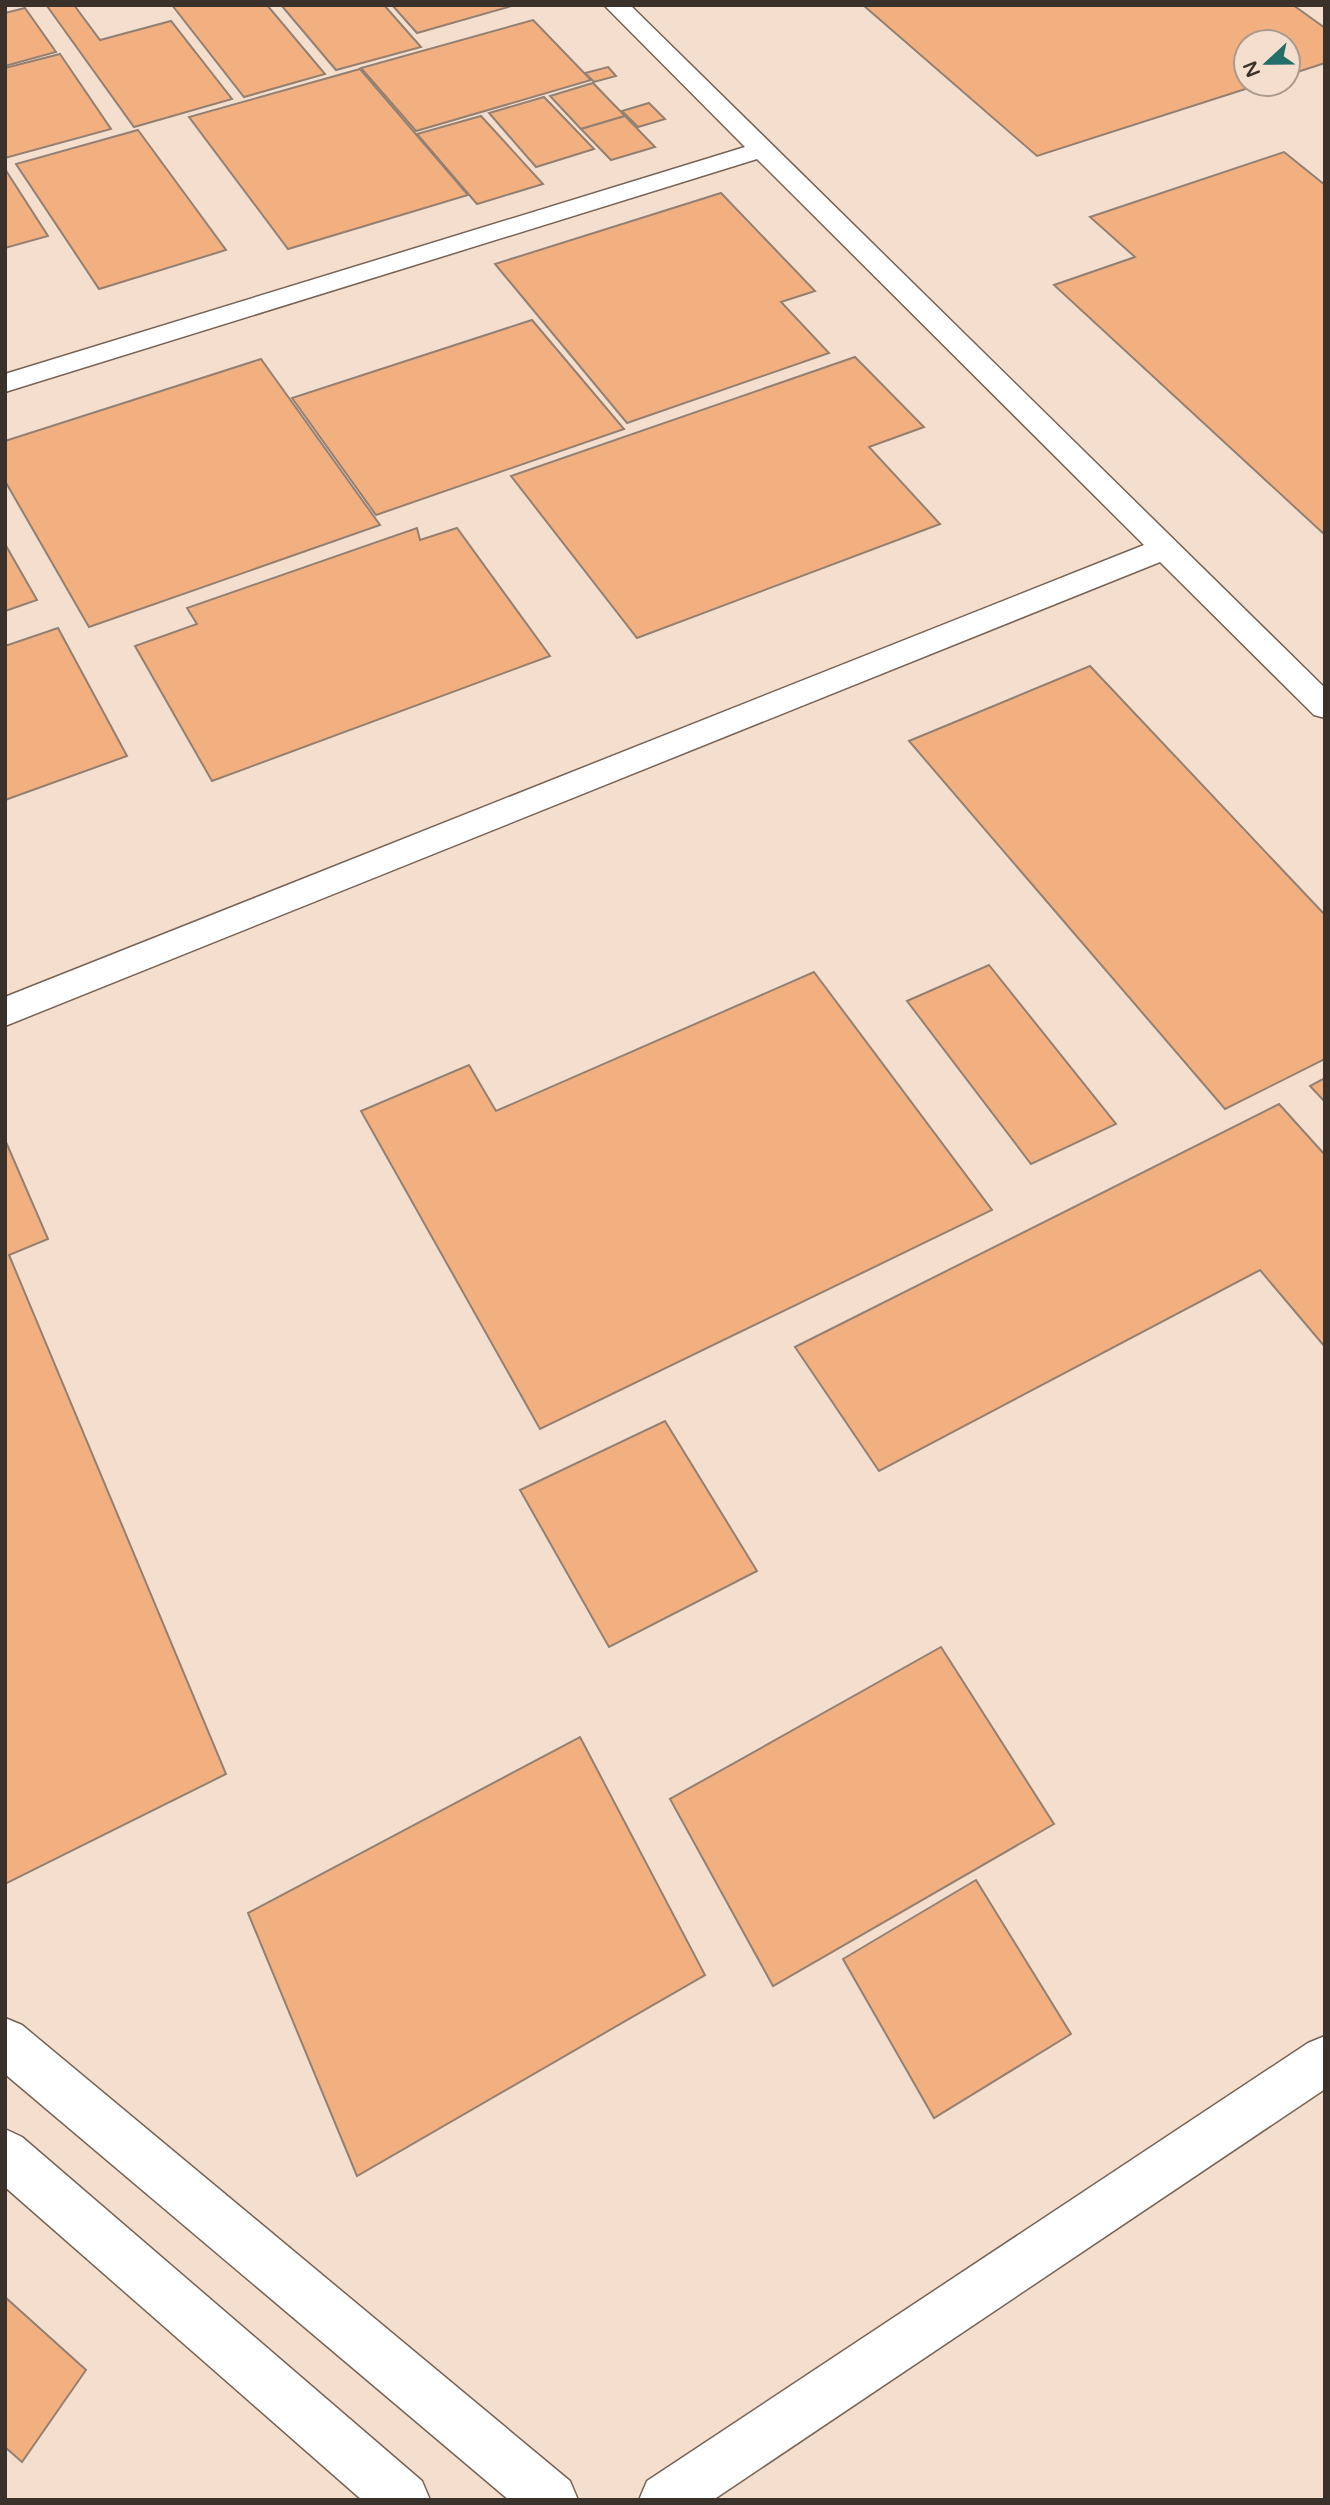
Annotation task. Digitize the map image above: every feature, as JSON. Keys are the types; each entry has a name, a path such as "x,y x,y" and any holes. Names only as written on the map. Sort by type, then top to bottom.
{"street":[{"path":"616,5 1325,707"},
{"path":"5,383 764,149"},
{"path":"5,1012 1163,549"},
{"path":"5,2042 551,2500"},
{"path":"666,2500 1325,2060"},
{"path":"5,2154 403,2500"}],"building":[{"path":"74,5 100,40 171,21 232,99 134,127 47,6"},
{"path":"172,5 267,5 325,74 244,97"},
{"path":"281,5 384,5 421,47 336,70"},
{"path":"392,5 515,5 417,33"},
{"path":"863,5 1293,5 1325,28 1325,63 1302,70 1302,28 1232,28 1232,93 1037,156"},
{"path":"25,8 56,52 5,66 5,13"},
{"path":"533,20 591,80 416,131 361,68"},
{"path":"60,54 111,129 5,158 5,68"},
{"path":"608,67 616,76 594,82 585,73"},
{"path":"360,69 468,195 288,249 189,117"},
{"path":"593,83 625,116 581,129 550,96"},
{"path":"544,97 594,149 536,167 489,113"},
{"path":"649,103 665,119 638,127 622,111"},
{"path":"481,116 543,184 477,204 417,134"},
{"path":"625,116 655,147 611,160 581,129"},
{"path":"138,130 226,250 99,289 16,164"},
{"path":"1284,152 1325,185 1325,535 1054,285 1135,257 1090,217"},
{"path":"5,169 48,236 5,248"},
{"path":"721,193 815,291 781,302 829,353 627,423 495,264"},
{"path":"532,320 624,429 376,515 292,398"},
{"path":"855,357 924,427 869,447 940,524 637,638 511,476"},
{"path":"261,359 380,525 89,627 5,481 5,441"},
{"path":"417,528 420,540 457,528 550,656 212,781 135,646 197,624 187,608"},
{"path":"5,544 37,600 5,611"},
{"path":"58,628 127,756 5,800 5,646"},
{"path":"1090,666 1325,915 1325,1059 1225,1109 909,741"},
{"path":"989,965 1116,1124 1031,1164 907,1001"},
{"path":"814,972 992,1210 540,1429 361,1111 469,1065 496,1111"},
{"path":"1325,1078 1325,1102 1310,1086"},
{"path":"1279,1104 1325,1155 1325,1347 1260,1270 879,1471 795,1347"},
{"path":"6,1142 48,1239 9,1255 226,1774 5,1884"},
{"path":"665,1421 757,1571 609,1647 520,1490"},
{"path":"941,1647 1054,1824 773,1986 670,1799"},
{"path":"580,1737 705,1975 357,2176 248,1913"},
{"path":"976,1880 1071,2034 934,2118 843,1959"},
{"path":"5,2297 86,2370 22,2462 5,2447"}]}
